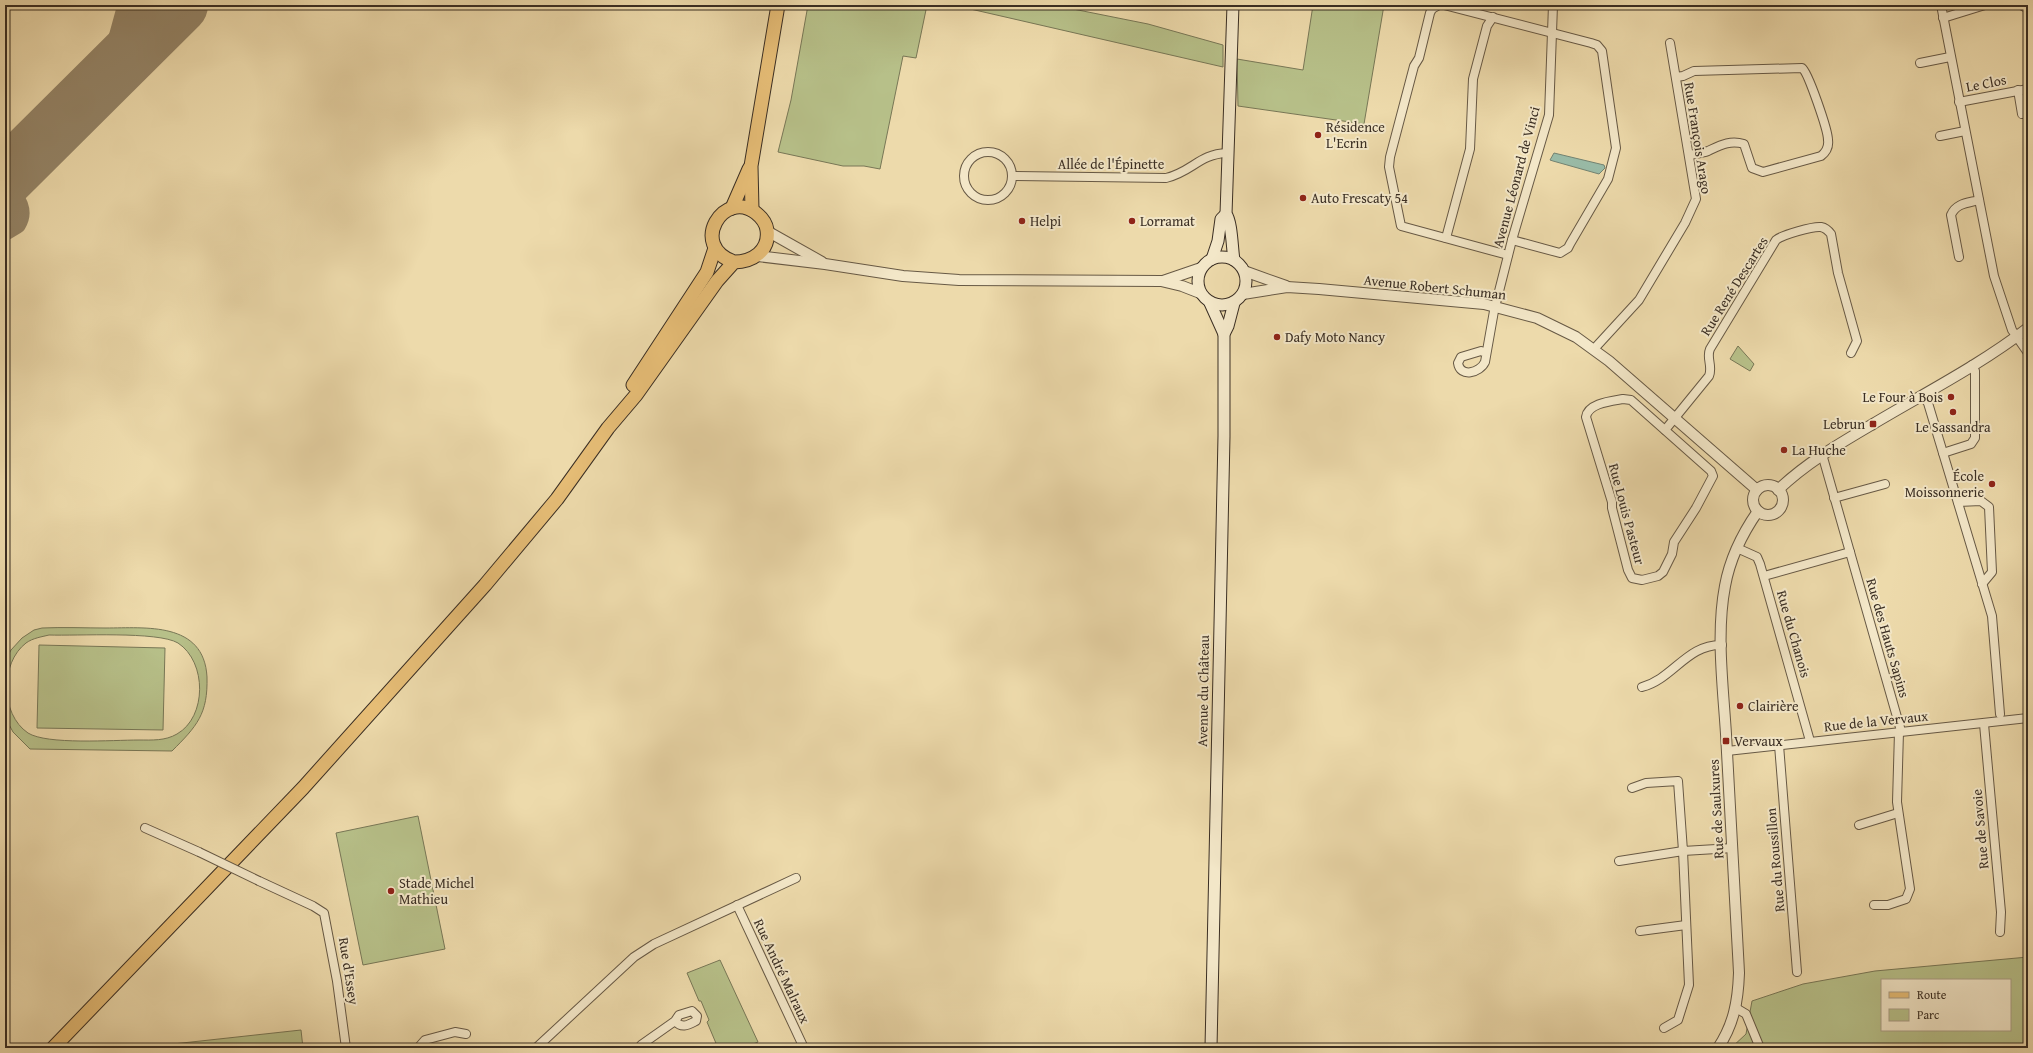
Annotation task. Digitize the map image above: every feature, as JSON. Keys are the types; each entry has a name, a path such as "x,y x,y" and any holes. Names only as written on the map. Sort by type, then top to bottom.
{"main road":[{"path":"752,210 751,166 778,5"},
{"path":"1232,5 1226,214 1230,219 1230,242 1234,260 1244,271 1246,279 1243,294 1234,303 1222,306 1210,303 1200,293 1197,283 1201,268 1212,259 1219,257 1234,260"},
{"path":"732,208 751,166"},
{"path":"739,207 752,210 764,222 767,231 765,244 757,256 742,262 734,262 720,254 715,248 712,239 712,229 716,220 723,212 739,207"},
{"path":"1212,259 1218,241 1221,219 1226,214"},
{"path":"608,428 630,390 707,272 715,248"},
{"path":"53,1048 303,788 429,649 557,499 608,428 636,395 717,281 734,262"},
{"name":"Avenue du Château","path":"1210,303 1224,334 1224,421 1211,1048"},
{"name":"Avenue du Château","path":"1224,334 1228,326 1234,303"}],"street":[{"path":"1439,5 1430,13 1419,58 1414,66 1390,157 1389,167 1401,226 1508,255"},
{"path":"1444,5 1597,45 1602,51 1616,141 1614,160 1608,179 1570,244 1564,251 1560,253 1512,240"},
{"name":"Avenue Léonard de Vinci","path":"1486,353 1495,306 1508,255 1549,115 1553,5"},
{"path":"1941,5 1994,276 2010,325 2016,337 2028,353"},
{"path":"1943,18 1985,5"},
{"path":"2021,5 2028,9"},
{"path":"1446,238 1470,149 1473,79 1487,26 1493,18"},
{"name":"Rue François Arago","path":"1594,349 1630,307 1639,300 1694,206 1696,199 1670,43"},
{"path":"1920,63 1950,57"},
{"path":"1676,77 1683,76 1694,70 1802,68 1808,74 1815,99 1819,105 1828,139 1826,152 1821,156 1763,172 1752,168 1747,147 1738,142 1733,141 1715,146 1708,151 1689,155"},
{"name":"Le Clos","path":"1959,102 2028,88"},
{"name":"Le Clos","path":"2018,90 2022,114"},
{"path":"1940,136 1965,131"},
{"path":"986,151 993,152 1005,158 1011,170 1012,176 1008,189 1004,194 999,198 986,200 973,195 968,191 963,179 969,160 986,151"},
{"name":"Allée de l'Épinette","path":"1012,176 1166,178 1182,172 1207,156 1227,153"},
{"path":"1959,257 1951,215 1960,204 1979,200"},
{"name":"Rue René Descartes","path":"1675,418 1710,376 1711,369 1708,356 1710,349 1776,240 1783,236 1819,227 1827,230 1831,234 1838,273 1857,341 1851,353"},
{"path":"767,231 825,264"},
{"path":"757,256 825,264 903,276 959,280 1161,281 1182,286 1200,293"},
{"path":"1161,281 1201,268"},
{"name":"Avenue Robert Schuman","path":"1244,271 1288,286 1495,306 1520,312 1551,324 1594,349 1757,490"},
{"name":"Avenue Robert Schuman","path":"1243,294 1288,286"},
{"path":"1778,490 1792,476 1822,454 1972,365 2028,328"},
{"path":"1943,453 1971,444 1975,438 1975,371 1972,365"},
{"path":"1922,395 1928,403 1992,616 2000,714"},
{"name":"Rue Louis Pasteur","path":"1627,399 1631,400 1665,430 1711,471 1713,476 1696,508 1674,542 1672,554 1663,572 1658,576 1638,580 1632,578 1628,570 1612,508 1612,502 1587,420 1587,413 1595,406 1627,399"},
{"path":"1665,430 1675,418"},
{"name":"Rue des Hauts Sapins","path":"1822,454 1900,732 1898,813 1910,893 1906,899 1888,905 1874,905"},
{"path":"1834,498 1885,484"},
{"path":"1767,485 1778,490 1782,500 1779,509 1773,514 1768,515 1758,512 1753,502 1757,490 1767,485"},
{"path":"1958,502 1984,502 1987,504 1990,511 1992,572 1982,584"},
{"name":"Rue de Saulxures","path":"1718,1048 1726,1036 1735,1013 1739,973 1727,752 1722,617 1725,586 1736,548 1747,527 1758,512"},
{"name":"Rue du Chanois","path":"1736,548 1757,557 1764,576 1810,741"},
{"path":"1764,576 1850,552"},
{"path":"1642,687 1659,679 1685,658 1705,647 1722,645"},
{"name":"Rue de la Vervaux","path":"1727,752 1810,741 1984,724 2028,718"},
{"name":"Rue de Savoie","path":"1984,724 2001,912 2000,932"},
{"name":"Rue du Roussillon","path":"1779,745 1797,972"},
{"path":"1632,788 1646,783 1678,781 1683,851 1689,985 1678,1020 1664,1028"},
{"path":"1859,825 1898,813"},
{"name":"Rue d'Essey","path":"145,828 200,852 321,910 327,919 338,981 346,1048"},
{"path":"1619,861 1683,851 1733,848"},
{"path":"536,1048 634,957 654,944 796,878"},
{"name":"Rue André Malraux","path":"737,905 804,1048"},
{"path":"1640,931 1686,925"},
{"path":"1735,1013 1746,1014 1760,1048"},
{"path":"643,1048 641,1045 675,1021"},
{"path":"418,1048 425,1040 455,1032 466,1034"}],"green space":[{"path":"808,5 927,5 916,58 903,56 880,169 864,166 843,166 778,152 791,100"},
{"path":"953,5 1053,5 1148,24 1223,45 1223,67"},
{"path":"1313,5 1384,5 1364,124 1238,106 1237,59 1303,70"},
{"path":"1738,346 1754,364 1750,371 1730,359"},
{"path":"42,628 138,628 170,632 184,637 195,646 203,659 207,677 205,701 199,718 188,734 172,751 30,749 13,732 5,717 5,661 11,650 22,638 34,630","holes":["49,635 136,635 168,639 178,643 188,652 194,663 198,676 200,689 194,715 187,726 177,734 163,739 154,740 65,740 37,737 28,733 12,714 8,701 8,675 11,663 17,652 26,643"]},
{"path":"39,645 165,648 163,730 37,728"},
{"name":"Stade Michel Mathieu","path":"418,816 445,949 363,965 336,833"},
{"path":"2028,957 2028,1048 1731,1048 1746,1034 1752,1001 1803,984 1875,971"},
{"path":"720,960 758,1042 743,1048 718,1048 707,1022 709,1020 687,973"},
{"path":"301,1030 303,1048 173,1048 173,1044"}],"shaded area":[{"path":"1554,153 1604,165 1605,168 1599,174 1550,160"}],"taxiway":[{"path":"110,74 129,5"},
{"path":"147,37 164,30 172,22 175,17 177,5"},
{"path":"5,192 15,202 18,210 15,223 5,229"}],"runway":[{"path":"5,178 179,5"}],"place":[{"name":"Résidence L'Ecrin","path":"1318,135"},
{"name":"Auto Frescaty 54","path":"1303,198"},
{"name":"Helpi","path":"1022,221"},
{"name":"Lorramat","path":"1132,221"},
{"name":"Dafy Moto Nancy","path":"1277,337"},
{"name":"Le Four à Bois","path":"1951,397"},
{"name":"Le Sassandra","path":"1953,412"},
{"name":"Lebrun","path":"1873,424"},
{"name":"La Huche","path":"1784,450"},
{"name":"École Moissonnerie","path":"1992,484"},
{"name":"Clairière","path":"1740,706"},
{"name":"Vervaux","path":"1726,741"},
{"name":"Stade Michel Mathieu","path":"391,891"}]}
